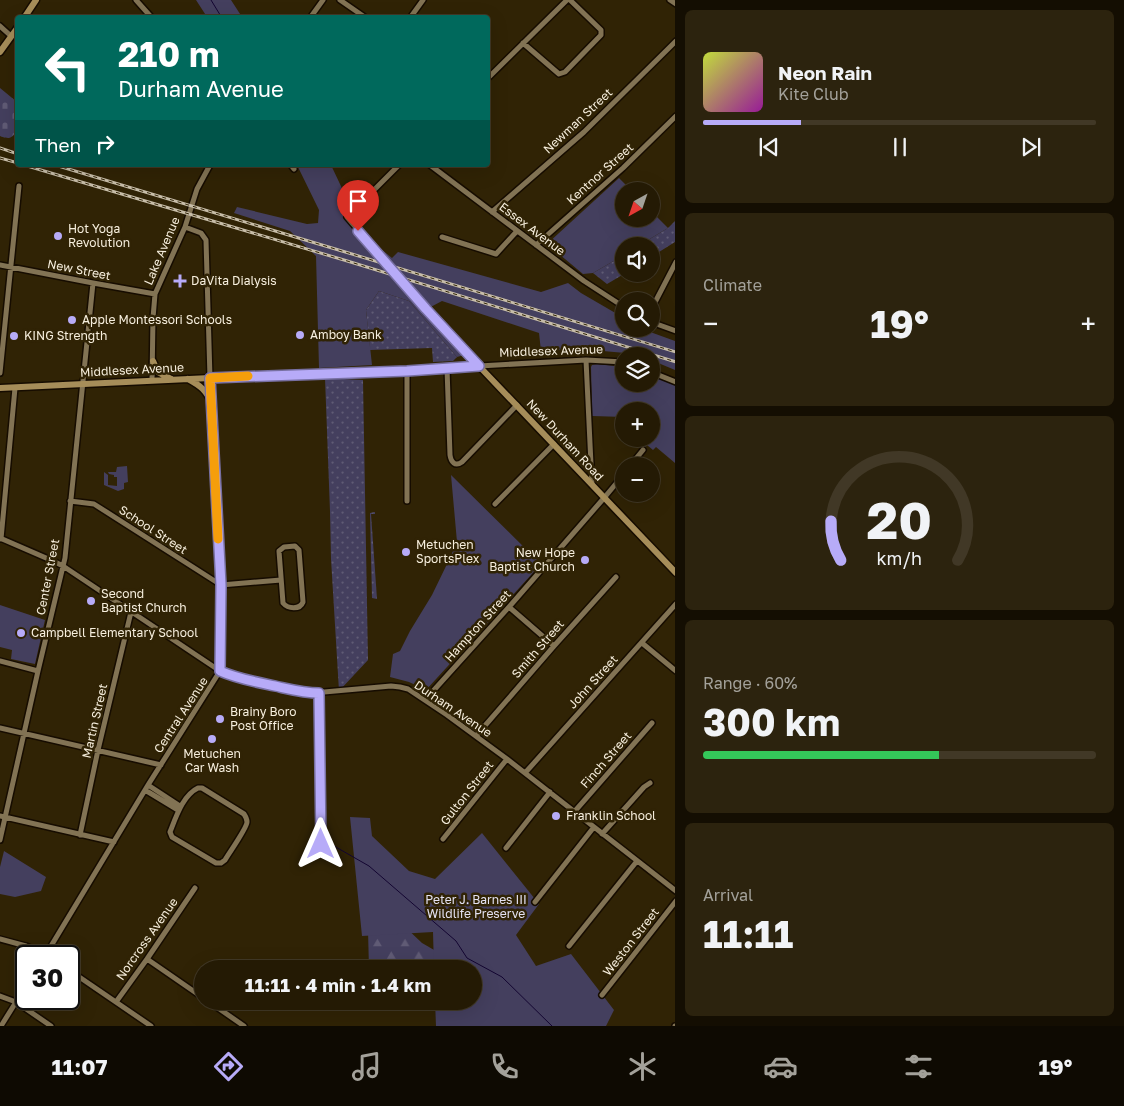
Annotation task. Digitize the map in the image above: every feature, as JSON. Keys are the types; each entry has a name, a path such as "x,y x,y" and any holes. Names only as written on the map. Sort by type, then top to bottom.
{"main road":[{"path":"28,15 36,0"},
{"path":"0,52 15,31"},
{"path":"152,361 158,372 172,380"},
{"name":"Middlesex Avenue","path":"0,388 152,380 407,371 479,366"},
{"name":"New Durham Road","path":"479,366 675,572"},
{"path":"186,379 202,388 212,404"}],"street":[{"path":"136,0 149,15"},
{"path":"312,15 323,0"},
{"path":"340,0 362,15"},
{"path":"412,15 423,0"},
{"path":"490,76 523,43 569,0 601,30 601,35 566,72 559,74 523,43"},
{"path":"670,0 675,4"},
{"path":"0,26 11,36"},
{"name":"Newman Street","path":"492,212 584,132 675,42"},
{"name":"Kentnor Street","path":"536,245 623,168 675,116"},
{"name":"Lake Avenue","path":"152,380 155,294 185,227 197,189 209,167"},
{"path":"397,167 346,217 426,309 479,366"},
{"name":"Essex Avenue","path":"433,167 599,292 615,302"},
{"path":"0,373 19,186"},
{"name":"Central Avenue","path":"53,945 146,787 220,671 221,585 210,378 206,240 201,233 185,227"},
{"path":"442,237 496,254 517,230"},
{"path":"660,292 675,262"},
{"name":"New Street","path":"0,265 155,294"},
{"name":"Center Street","path":"0,840 3,816 63,566 93,283"},
{"path":"660,325 675,331"},
{"path":"586,360 592,485"},
{"name":"Middlesex Avenue","path":"479,366 586,360 615,361"},
{"path":"447,368 450,455 451,460 455,464 462,462 517,405"},
{"path":"407,371 407,502"},
{"path":"660,376 675,382"},
{"path":"0,539 15,388"},
{"path":"495,504 554,444"},
{"path":"637,457 643,450"},
{"name":"Hampton Street","path":"425,700 615,485"},
{"name":"School Street","path":"70,501 94,504 221,585"},
{"name":"Durham Avenue","path":"0,539 63,566 220,671 240,679 285,689 319,693 370,687 400,686 408,689 507,759 675,891"},
{"path":"294,546 299,550 302,602 299,607 289,607 283,603 281,580 279,551 284,547 294,546"},
{"name":"Smith Street","path":"476,736 616,577"},
{"path":"221,585 281,580"},
{"name":"John Street","path":"525,773 675,604"},
{"path":"509,607 554,646"},
{"name":"Martin Street","path":"80,835 98,750 132,612"},
{"path":"642,643 675,671"},
{"path":"0,661 38,671"},
{"path":"319,693 321,844"},
{"name":"Finch Street","path":"575,811 652,723"},
{"path":"0,728 161,765"},
{"name":"Gulton Street","path":"443,839 507,759"},
{"path":"602,834 644,787 650,783"},
{"path":"146,787 179,808"},
{"path":"202,788 244,814 247,823 222,863 216,863 172,837 170,832 179,808 194,790 202,788"},
{"path":"506,848 550,792"},
{"path":"3,816 114,842"},
{"path":"535,902 594,828"},
{"path":"569,946 637,861"},
{"name":"Norcross Avenue","path":"116,1002 195,888"},
{"name":"Weston Street","path":"602,996 675,901"},
{"path":"0,938 23,945"},
{"path":"147,959 194,991"},
{"path":"80,977 151,1026"},
{"path":"0,996 15,1002"},
{"path":"1,1026 15,1004"},
{"path":"28,1010 51,1026"},
{"path":"221,1010 244,1026"}],"green space":[{"path":"196,0 231,0 241,15 206,15"},
{"path":"0,88 15,100 15,133 9,138 0,136"},
{"path":"298,167 332,167 364,235 392,258 398,252 541,292 568,283 615,313 615,337 660,336 675,341 675,370 660,364 660,347 615,347 615,352 581,349 541,351 539,333 442,301 425,310 464,355 457,357 409,301 379,291 366,310 372,365 319,368 316,256 290,231 234,213 237,207 307,224 318,223 319,210"},
{"path":"619,178 623,182 615,182 615,228 660,228 660,220 668,228 653,237 615,237 615,260 593,273 583,274 547,244"},
{"path":"675,221 675,242 660,251 660,237 653,237 668,228"},
{"path":"615,260 615,279 607,284 593,273"},
{"path":"379,291 409,301 457,357 453,361 433,362 432,348 370,350 366,310"},
{"path":"592,365 615,366 615,392 660,392 660,379 675,385 675,463 656,447 660,447 660,402 615,402 615,417 592,416"},
{"path":"325,378 363,380 368,660 339,691 331,559"},
{"path":"127,466 128,482 124,483 124,489 118,491 104,485 104,472 108,475 108,485 117,486 117,477 108,472 116,472 117,467"},
{"path":"451,475 541,564 426,690 409,682 390,677 393,654 400,651 432,595 457,542"},
{"path":"375,512 375,514 371,514 377,599 372,598 370,513"},
{"name":"Campbell Elementary School","path":"0,605 45,620 35,664 11,659 12,650 0,647"},
{"name":"Peter J. Barnes III Wildlife Preserve","path":"350,817 370,818 372,836 409,871 435,879 482,833 539,904 516,935 536,966 571,954 614,1010 606,1026 436,1026 435,1010 482,1010 482,960 434,960 433,932 362,936"},
{"path":"366,850 404,926 422,943 451,960 369,960"},
{"path":"4,851 46,877 41,891 15,897 0,894 0,867"}],"waterway":[{"path":"211,0 220,15"},
{"path":"334,846 369,866 456,941 467,958 502,977 552,1026"}],"railway":[{"path":"0,148 15,153"},
{"path":"0,158 15,162"},
{"path":"31,167 344,260 675,362"},
{"path":"62,167 675,352"}],"slow traffic":[{"path":"218,539 210,378 248,376"}],"place":[{"name":"Hot Yoga Revolution","path":"58,236"},
{"name":"DaVita Dialysis","path":"180,281"},
{"name":"Apple Montessori Schools","path":"72,320"},
{"name":"Amboy Bank","path":"300,335"},
{"name":"KING Strength","path":"14,336"},
{"name":"Metuchen SportsPlex","path":"406,552"},
{"name":"New Hope Baptist Church","path":"585,560"},
{"name":"Second Baptist Church","path":"91,601"},
{"name":"Campbell Elementary School","path":"21,633"},
{"name":"Brainy Boro Post Office","path":"220,719"},
{"name":"Metuchen Car Wash","path":"212,739"},
{"name":"Franklin School","path":"556,816"}],"route":[{"path":"321,844 319,693 285,689 240,679 220,671 221,585 210,378 430,370 479,366 358,231"}]}
